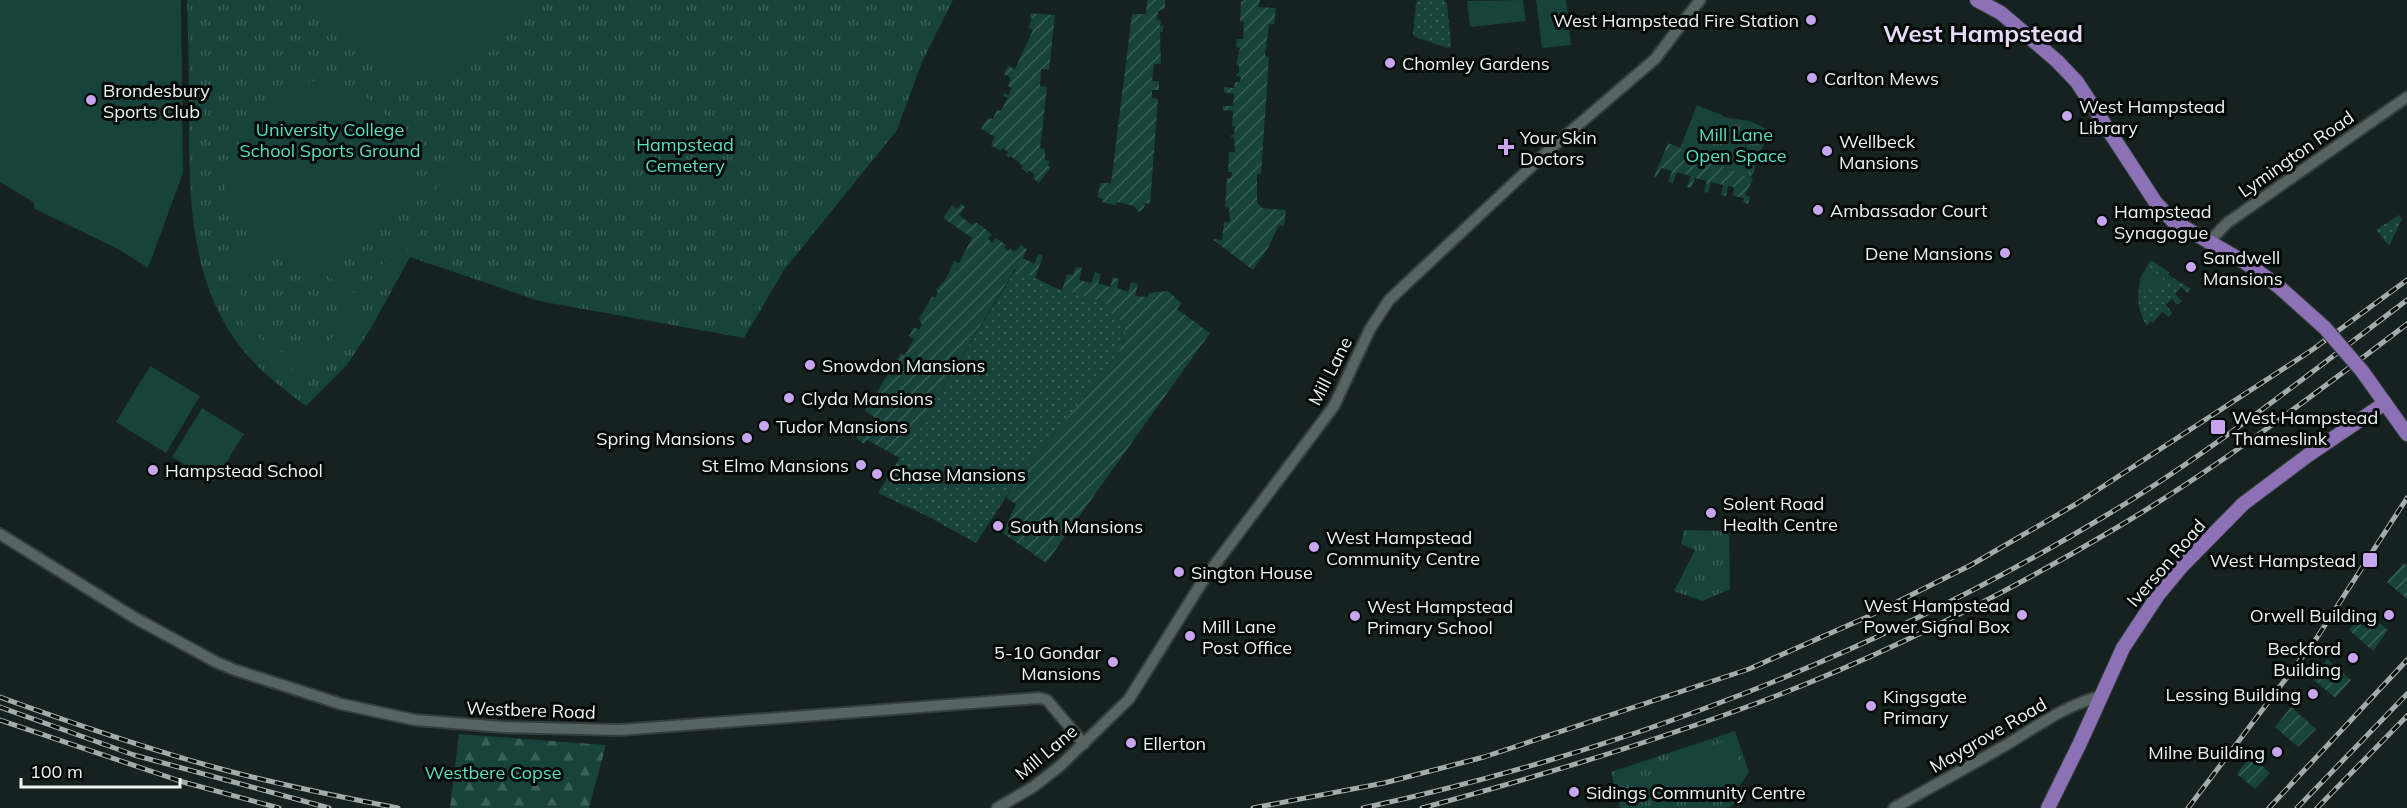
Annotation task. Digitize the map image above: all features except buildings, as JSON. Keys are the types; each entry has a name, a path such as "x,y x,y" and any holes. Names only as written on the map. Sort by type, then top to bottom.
{"main road":[{"path":"1977,0 2001,13 2057,61 2077,82 2156,203 2173,221 2246,263 2278,286 2325,328 2362,371 2407,434"},
{"name":"Iverson Road","path":"2048,808 2123,648 2138,622 2182,566 2243,504 2307,456 2385,403"}],"street":[{"name":"Mill Lane","path":"998,808 1033,787 1060,766 1129,699 1204,579 1334,405 1370,329 1389,300 1550,149 1655,59 1700,0"},
{"name":"Lymington Road","path":"2208,243 2227,223 2407,97"},
{"name":"Westbere Road","path":"0,534 135,618 225,666 341,704 415,720 502,727 620,730 1039,698 1047,700 1084,744"},
{"name":"Maygrove Road","path":"1894,808 2050,717 2081,701 2101,696"}],"green space":[{"name":"Brondesbury Sports Club","path":"0,0 181,0 183,173 148,268 120,250 35,209 33,202 0,182"},
{"path":"187,0 953,0 922,62 897,130 784,270 744,338 539,301 410,257 370,330 347,365 306,406 262,370 239,345 222,318 209,290 200,261 191,199"},
{"path":"320,0 526,0 505,34 474,65 458,74 428,81 397,75 357,52 332,25"},
{"path":"1147,0 1165,0 1165,8 1158,11 1157,19 1161,20 1160,26 1163,26 1163,32 1160,32 1161,64 1154,64 1152,81 1159,81 1159,90 1152,90 1152,98 1158,99 1150,204 1145,203 1144,208 1139,212 1134,206 1102,202 1103,199 1097,197 1101,183 1111,183 1132,14 1146,14"},
{"path":"1260,0 1258,7 1276,8 1274,24 1269,24 1265,56 1269,57 1261,174 1257,174 1257,202 1262,208 1286,210 1284,226 1279,225 1268,248 1253,270 1212,239 1222,240 1224,222 1230,222 1229,208 1225,207 1227,178 1231,178 1232,172 1228,172 1229,152 1235,152 1234,138 1231,135 1234,135 1235,126 1232,126 1233,111 1223,110 1223,106 1233,106 1234,94 1224,92 1224,87 1234,88 1235,82 1240,82 1241,77 1236,76 1239,73 1239,66 1236,65 1240,48 1236,47 1237,39 1243,39 1244,22 1240,21 1241,2"},
{"path":"1418,0 1444,0 1447,3 1451,46 1448,48 1415,37 1413,34"},
{"path":"1523,0 1526,21 1470,27 1467,1"},
{"path":"1536,0 1566,0 1571,45 1542,48"},
{"path":"1030,13 1055,15 1049,70 1041,69 1040,86 1047,87 1040,148 1045,149 1045,160 1049,161 1048,166 1051,167 1039,183 1029,170 1027,173 1021,168 1023,166 1011,156 1009,158 1006,156 1008,152 1003,148 1000,151 991,145 995,137 981,129 988,118 993,119 997,110 1001,111 1008,98 1003,96 1004,93 1009,95 1012,88 1008,86 1011,78 1004,74 1008,66 1015,69 1033,30 1028,28 1032,19"},
{"name":"University College School Sports Ground","path":"320,81 351,88 374,103 385,114 404,139 410,152 413,179 409,191 393,217 356,252 333,266 353,291 357,313 353,332 340,347 331,353 312,358 301,358 280,350 247,326 234,310 229,299 227,288 232,268 244,252 262,239 244,220 229,198 224,181 230,158 248,130 270,104 292,86","holes":["274,249 297,265 324,273 339,288 344,302 345,315 339,331 326,342 310,347 293,344 256,316 244,303 239,287 246,264 260,253"]},
{"path":"1697,105 1719,114 1700,157 1680,148"},
{"name":"Mill Lane Open Space","path":"1719,114 1727,118 1750,121 1769,130 1751,178 1700,157"},
{"path":"1668,143 1753,179 1745,195 1750,197 1748,204 1743,202 1744,198 1733,196 1734,187 1728,186 1726,196 1721,195 1723,185 1711,182 1708,193 1704,192 1707,181 1695,178 1691,188 1687,187 1691,176 1677,172 1673,183 1668,182 1672,171 1661,168 1656,178 1654,177"},
{"path":"457,161 466,168 373,297 363,291"},
{"path":"961,204 965,207 959,215 972,225 976,222 992,234 988,239 992,243 996,238 1006,245 1004,247 1008,251 1010,249 1015,252 1021,245 1027,249 1023,258 1034,264 1039,254 1043,256 1035,278 1015,269 900,458 867,440 864,444 856,438 866,423 869,425 874,417 865,411 901,353 905,355 914,339 909,336 914,327 919,330 922,324 919,319 932,297 935,298 938,292 936,290 946,279 954,261 959,263 972,238 943,218 952,205 957,209"},
{"path":"2399,215 2402,219 2389,246 2376,230"},
{"path":"2151,260 2169,272 2168,275 2191,289 2188,293 2181,287 2175,294 2182,301 2178,305 2172,299 2166,305 2172,313 2169,317 2162,312 2153,323 2151,321 2147,326 2140,309 2138,292 2142,276"},
{"path":"2147,266 2164,278 2158,291 2139,291 2140,279"},
{"path":"1076,267 1082,268 1079,280 1091,283 1095,272 1101,274 1098,283 1110,287 1113,277 1119,279 1117,288 1128,292 1131,282 1138,284 1135,296 1148,297 1149,293 1168,291 1181,303 1177,309 1210,333 1046,563 1003,533 1016,504 1006,498 1020,476 1115,359 1125,333 1124,323 1107,310 1108,303 1062,290 1067,274 1073,275"},
{"path":"1016,269 1058,289 1109,303 1107,310 1124,323 1124,338 1115,359 1020,476 976,543 878,493"},
{"path":"249,331 315,374 310,382 246,336"},
{"path":"150,366 200,396 166,453 116,422"},
{"path":"202,408 244,434 214,482 172,457"},
{"path":"1684,530 1729,531 1730,589 1702,601 1674,591 1695,550 1681,544"},
{"path":"2404,563 2407,566 2407,599 2387,582"},
{"path":"2363,610 2388,630 2373,651 2349,630"},
{"path":"2327,659 2351,680 2335,698 2313,679"},
{"path":"2291,707 2316,729 2298,747 2275,727"},
{"path":"1735,731 1749,772 1735,792 1739,800 1729,808 1620,808 1611,772"},
{"name":"Westbere Copse","path":"459,734 606,745 589,808 450,808"},
{"path":"1731,739 1744,779 1679,801 1665,762"},
{"path":"2251,755 2270,773 2255,789 2237,774"}],"railway":[{"path":"1253,808 1384,783 1484,757 1749,669 1867,617 1971,565 2076,504 2312,350 2407,280"},
{"path":"1363,808 1460,785 1557,758 1652,727 1746,693 1839,654 1929,612 2018,566 2144,492 2259,412 2407,300"},
{"path":"1422,808 1577,764 1730,713 1828,675 1925,631 2019,583 2150,508 2262,432 2407,324"},
{"path":"2188,808 2316,639 2407,498"},
{"path":"2269,808 2407,660"},
{"path":"2297,808 2407,694"},
{"path":"0,697 210,766 303,789 398,808"},
{"path":"0,707 134,755 329,808"},
{"path":"2317,808 2407,716"},
{"path":"0,720 183,782 279,808"}],"place":[{"name":"West Hampstead Fire Station","path":"1811,20"},
{"name":"Chomley Gardens","path":"1390,63"},
{"name":"Carlton Mews","path":"1812,78"},
{"name":"Brondesbury Sports Club","path":"91,100"},
{"name":"West Hampstead Library","path":"2067,116"},
{"name":"Your Skin Doctors","path":"1506,147"},
{"name":"Wellbeck Mansions","path":"1827,151"},
{"name":"Ambassador Court","path":"1818,210"},
{"name":"Hampstead Synagogue","path":"2102,221"},
{"name":"Dene Mansions","path":"2005,253"},
{"name":"Sandwell Mansions","path":"2191,267"},
{"name":"Snowdon Mansions","path":"810,365"},
{"name":"Clyda Mansions","path":"789,398"},
{"name":"Tudor Mansions","path":"764,426"},
{"name":"West Hampstead Thameslink","path":"2218,427"},
{"name":"Spring Mansions","path":"747,438"},
{"name":"St Elmo Mansions","path":"861,465"},
{"name":"Hampstead School","path":"153,470"},
{"name":"Chase Mansions","path":"877,474"},
{"name":"Solent Road Health Centre","path":"1711,513"},
{"name":"South Mansions","path":"998,526"},
{"name":"West Hampstead Community Centre","path":"1314,547"},
{"name":"West Hampstead","path":"2370,560"},
{"name":"Sington House","path":"1179,572"},
{"name":"West Hampstead Power Signal Box","path":"2022,615"},
{"name":"Orwell Building","path":"2389,615"},
{"name":"West Hampstead Primary School","path":"1355,616"},
{"name":"Mill Lane Post Office","path":"1190,636"},
{"name":"Beckford Building","path":"2353,658"},
{"name":"5-10 Gondar Mansions","path":"1113,662"},
{"name":"Lessing Building","path":"2313,694"},
{"name":"Kingsgate Primary","path":"1871,706"},
{"name":"Ellerton","path":"1131,743"},
{"name":"Milne Building","path":"2277,752"},
{"name":"Sidings Community Centre","path":"1574,792"}],"district":[{"name":"West Hampstead","path":"1983,33"}],"park label":[{"name":"Hampstead Cemetery","path":"685,154"}]}
